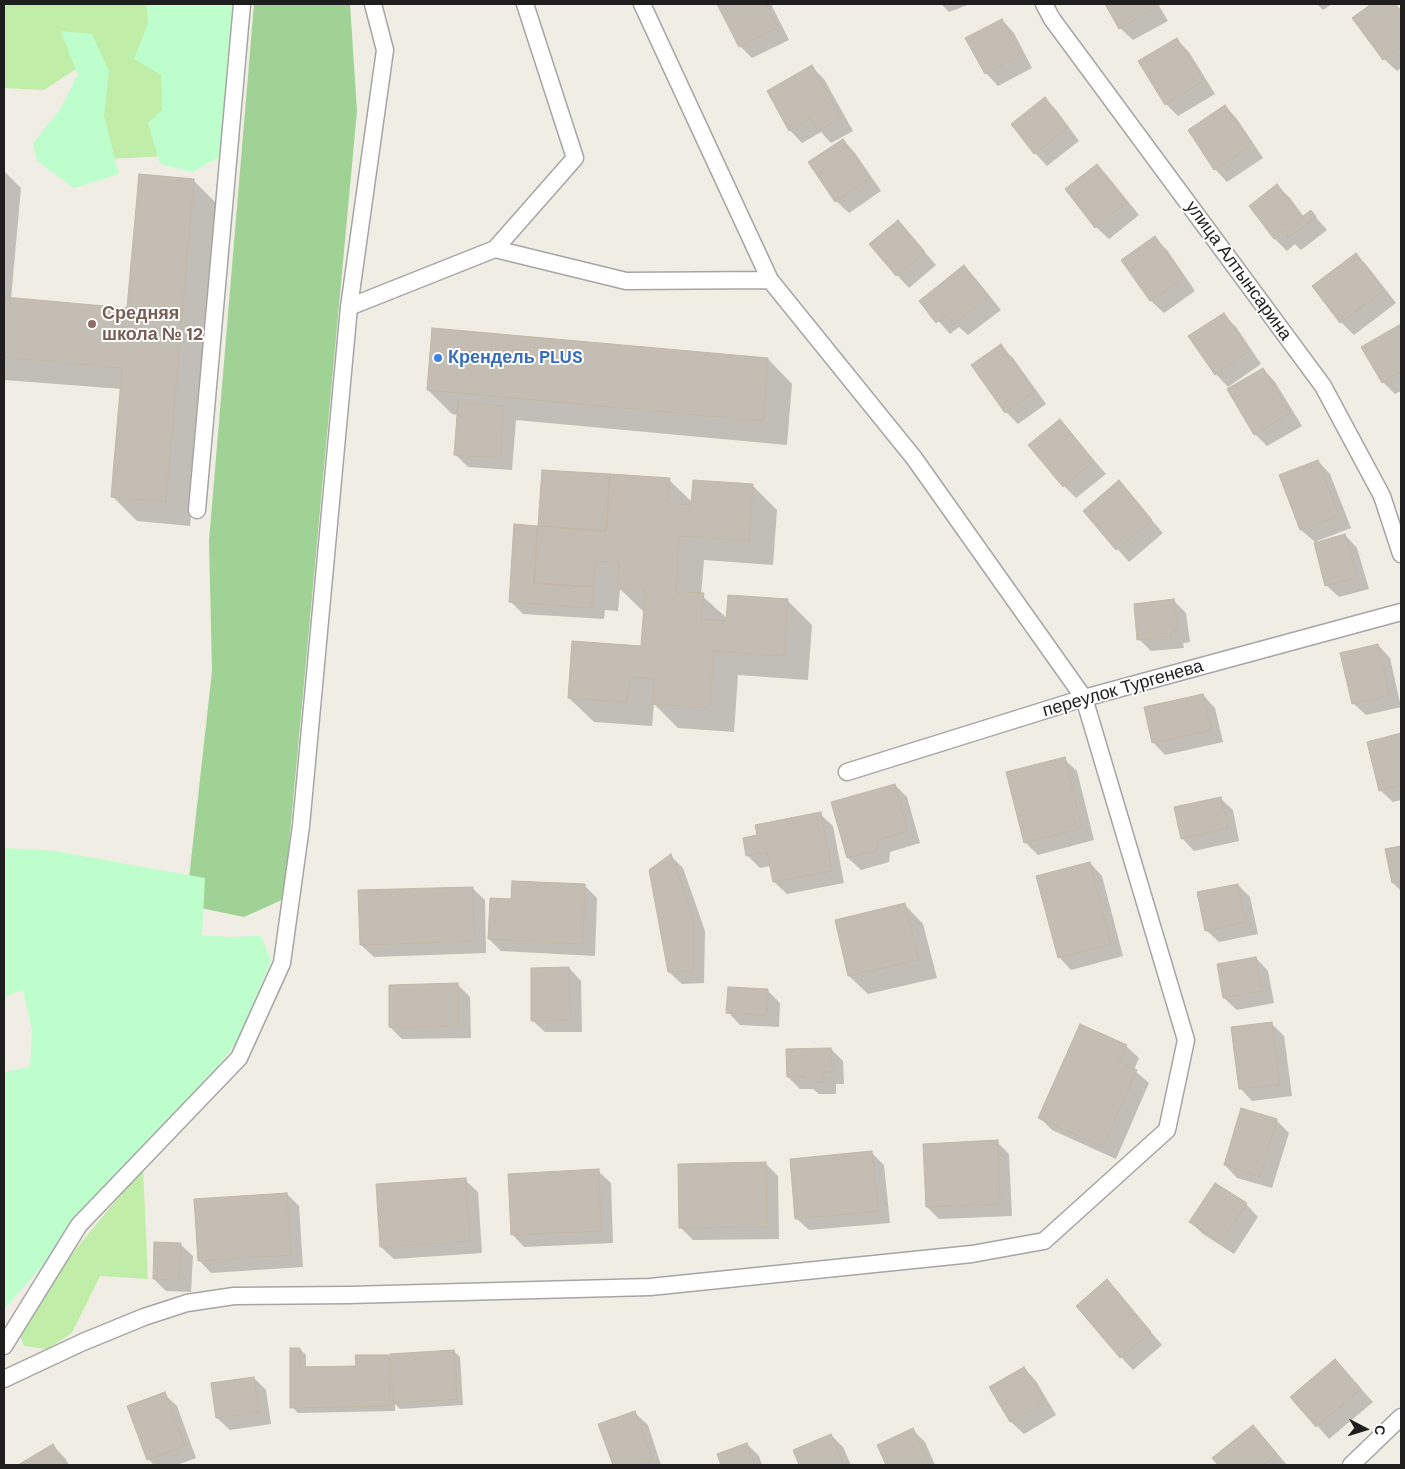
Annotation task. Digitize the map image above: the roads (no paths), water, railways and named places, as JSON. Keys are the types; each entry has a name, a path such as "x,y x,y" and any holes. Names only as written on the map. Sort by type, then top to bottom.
{"lane":[{"path":"197,510 242,4"},
{"path":"4,1346 79,1225 239,1058 282,964 301,826 349,307 385,50 373,4"},
{"path":"349,307 495,249 575,158 525,4"},
{"path":"4,1379 82,1342 144,1317 187,1304 234,1296 650,1287 972,1254 1044,1241 1167,1130 1186,1040 1084,698 914,458 770,280 642,4"},
{"name":"улица Алтынсарина","path":"1044,4 1052,19 1323,386 1382,496 1401,554"},
{"path":"495,249 626,282 770,280"},
{"name":"переулок Тургенева","path":"846,772 1084,698 1401,612"},
{"path":"1351,1465 1401,1416"}],"place":[{"name":"Средняя школа № 12","path":"92,324"},
{"name":"Крендель PLUS","path":"438,358"}]}
